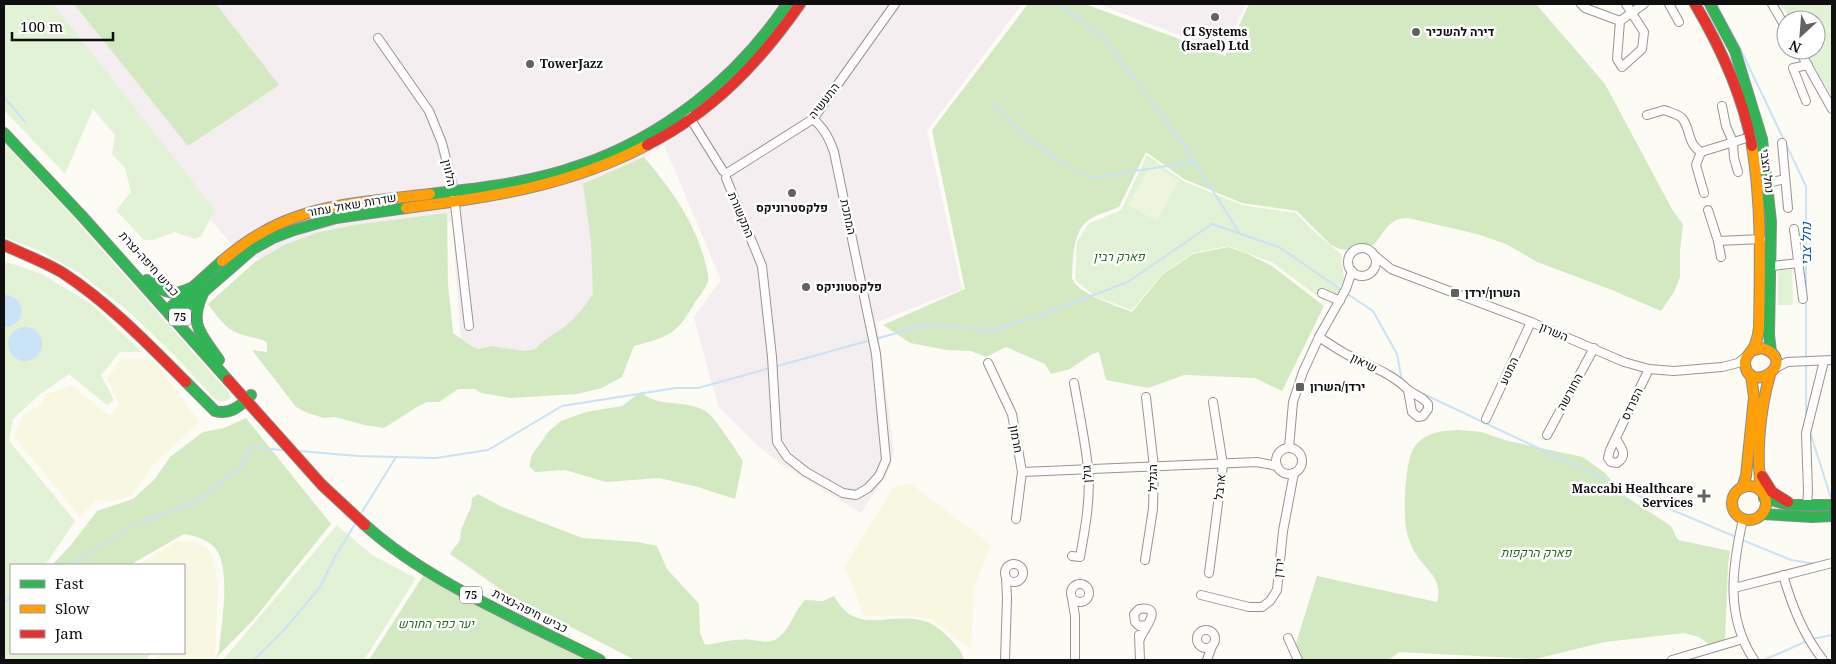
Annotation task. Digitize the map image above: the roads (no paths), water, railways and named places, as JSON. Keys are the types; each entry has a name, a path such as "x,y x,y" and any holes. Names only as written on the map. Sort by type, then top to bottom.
{"main road":[{"name":"שדרות שאול עמור","path":"688,114 704,96 738,65 788,4"},
{"name":"שדרות שאול עמור","path":"173,312 247,241 296,217 340,207 454,196 579,166 627,146 653,131 710,104 745,72 779,33 800,4"},
{"name":"נחל הצבי","path":"1695,4 1716,40 1733,79 1750,137 1758,190 1761,239 1758,334 1756,344 1749,353"},
{"name":"נחל הצבי","path":"1710,4 1735,51 1762,139 1771,222 1772,266 1769,335 1772,354"},
{"name":"כביש חיפה-נצרת","path":"4,124 146,278 322,485 379,537 447,583 600,660"},
{"name":"כביש חיפה-נצרת","path":"4,133 220,361 248,398"},
{"path":"4,244 61,272 104,302 139,334 215,411 227,413 248,398"},
{"path":"146,278 164,293 176,295 200,288 194,315 196,324 220,361"},
{"path":"1742,488 1746,476 1754,397 1754,388 1745,363 1749,353 1762,348 1772,354 1776,361 1765,390 1759,462 1759,479 1765,504 1762,514"},
{"path":"1749,373 1759,378 1772,372"},
{"path":"1759,462 1762,478 1768,488 1780,498 1804,506"},
{"path":"1832,506 1804,506 1773,502 1755,487 1742,488 1736,492 1732,503 1734,513 1743,519 1754,519 1762,514 1812,517 1832,516"}],"street":[{"name":"התעשיה","path":"726,173 813,119 895,4"},
{"path":"1582,4 1585,8 1620,21"},
{"path":"1626,4 1631,12 1644,32 1642,49 1622,67 1617,59 1620,21 1631,12 1644,4"},
{"path":"1668,4 1679,22"},
{"name":"הלווין","path":"378,38 428,111 442,143 454,196 469,326"},
{"path":"1805,60 1832,109"},
{"path":"1806,101 1793,68 1808,65"},
{"path":"1722,106 1726,126 1734,142 1734,158 1738,172"},
{"path":"1647,115 1664,110 1681,117 1694,148 1701,152 1750,137"},
{"name":"התקשורת","path":"688,114 726,173 757,252"},
{"name":"המתכת","path":"757,252 762,266 770,338 777,442 787,457 806,472 843,494 856,495 868,488 879,476 886,460 876,354 834,152 828,136 821,125 813,119"},
{"path":"1782,143 1788,208"},
{"path":"1701,152 1696,165 1704,193"},
{"path":"1768,183 1785,179"},
{"path":"1708,210 1721,257"},
{"path":"1794,229 1804,299"},
{"path":"1718,242 1761,239"},
{"path":"1289,448 1293,402 1303,372 1319,337 1346,289 1352,271 1348,261 1351,253 1354,250 1367,249 1374,255 1376,263 1372,270 1362,275 1346,289"},
{"name":"השרון","path":"1374,255 1391,269 1531,322 1624,362 1648,369 1691,370 1722,367 1740,368 1749,373"},
{"path":"1772,266 1799,263"},
{"name":"השרון","path":"1372,270 1391,269"},
{"path":"1352,271 1362,275"},
{"path":"1322,293 1340,301"},
{"name":"המטע","path":"1486,419 1531,322"},
{"name":"שיאון","path":"1319,337 1386,374 1408,390"},
{"name":"החורשה","path":"1547,435 1594,348"},
{"name":"השרון","path":"1722,367 1738,362 1749,353"},
{"path":"1772,354 1797,363"},
{"path":"1772,372 1787,362 1828,360 1806,433 1808,491 1804,506"},
{"name":"חרמון","path":"988,363 1012,414 1022,472 1016,520"},
{"name":"הפרדס","path":"1616,439 1648,369"},
{"name":"גולן","path":"1072,556 1080,558 1087,521 1088,470 1074,383"},
{"name":"הגליל","path":"1145,560 1153,509 1154,467 1146,397"},
{"name":"ארבל","path":"1209,572 1223,465 1213,402"},
{"path":"1022,472 1223,465 1257,462 1289,448 1297,451 1303,460 1299,470 1289,474 1257,462"},
{"path":"1278,454 1276,460 1279,469"},
{"name":"ירדן","path":"1279,469 1289,491"},
{"name":"ירדן","path":"1202,595 1249,607 1262,607 1270,601 1276,590 1289,491 1294,473"},
{"path":"1743,519 1737,548 1734,588 1735,610 1740,633 1754,660"},
{"path":"1734,588 1832,563"},
{"path":"1005,660 1007,598 1004,573 1010,564 1018,565 1023,570 1023,576 1016,582 1007,598"},
{"path":"1783,575 1802,628 1823,660"},
{"path":"1006,578 1010,582 1016,582"},
{"path":"1075,616 1083,602 1088,598 1089,593 1088,588 1081,584 1072,588 1070,593 1075,616 1075,660"},
{"path":"1072,598 1076,602 1083,602"},
{"path":"1140,639 1147,625 1151,622 1152,617 1149,610 1144,608 1137,610 1134,614 1140,639 1140,660"},
{"path":"1137,624 1147,625"},
{"path":"1205,630 1212,632 1215,636 1215,642 1207,660 1197,642 1197,636 1205,630"},
{"path":"1288,638 1298,660"},
{"path":"1674,660 1743,639"},
{"path":"1202,648 1212,646"}],"water":[{"path":"4,295 12,296 17,300 22,311 21,317 12,326 4,327"},
{"path":"25,327 32,328 37,332 41,337 41,351 37,356 32,360 25,361 18,360 13,356 9,351 8,344 9,337 13,332 18,328"}],"waterway":[{"path":"1059,4 1104,38 1184,145 1240,234"},
{"name":"נחל צבי","path":"1719,10 1739,46 1806,186 1806,360"},
{"path":"4,97 25,122"},
{"path":"991,103 1022,133 1053,157 1090,178 1193,162"},
{"path":"875,339 930,324 990,331 1032,318 1128,282 1212,224 1279,247 1340,289"},
{"path":"1349,295 1373,311 1397,354 1402,381"},
{"path":"774,367 871,340"},
{"name":"נחל צבי","path":"1806,365 1806,417"},
{"path":"299,451 358,456 436,458 488,450 562,406 676,388 698,388 770,368"},
{"path":"1415,390 1644,498 1736,537"},
{"name":"נחל צבי","path":"1810,432 1832,501"},
{"path":"71,564 135,525 196,501 242,466 251,447 282,450"},
{"path":"362,512 396,457"},
{"path":"254,660 285,629 320,587 336,555 355,524"},
{"path":"1740,539 1791,560 1816,564"},
{"path":"4,603 10,598"},
{"path":"1812,639 1832,635"},
{"path":"1764,660 1807,641"}],"place":[{"name":"CI Systems (Israel) Ltd","path":"1215,17"},
{"name":"דירה להשכיר","path":"1416,32"},
{"name":"TowerJazz","path":"530,64"},
{"name":"פלקסטרוניקס","path":"792,193"},
{"name":"פלקסטוניקס","path":"806,287"},
{"name":"השרון/ירדן","path":"1455,293"},
{"name":"ירדן/השרון","path":"1300,387"},
{"name":"Maccabi Healthcare Services","path":"1704,496"}],"park label":[{"name":"פארק רבין","path":"1119,257"},
{"name":"פארק הרקפות","path":"1536,553"},
{"name":"יער כפר החורש","path":"436,624"}]}
